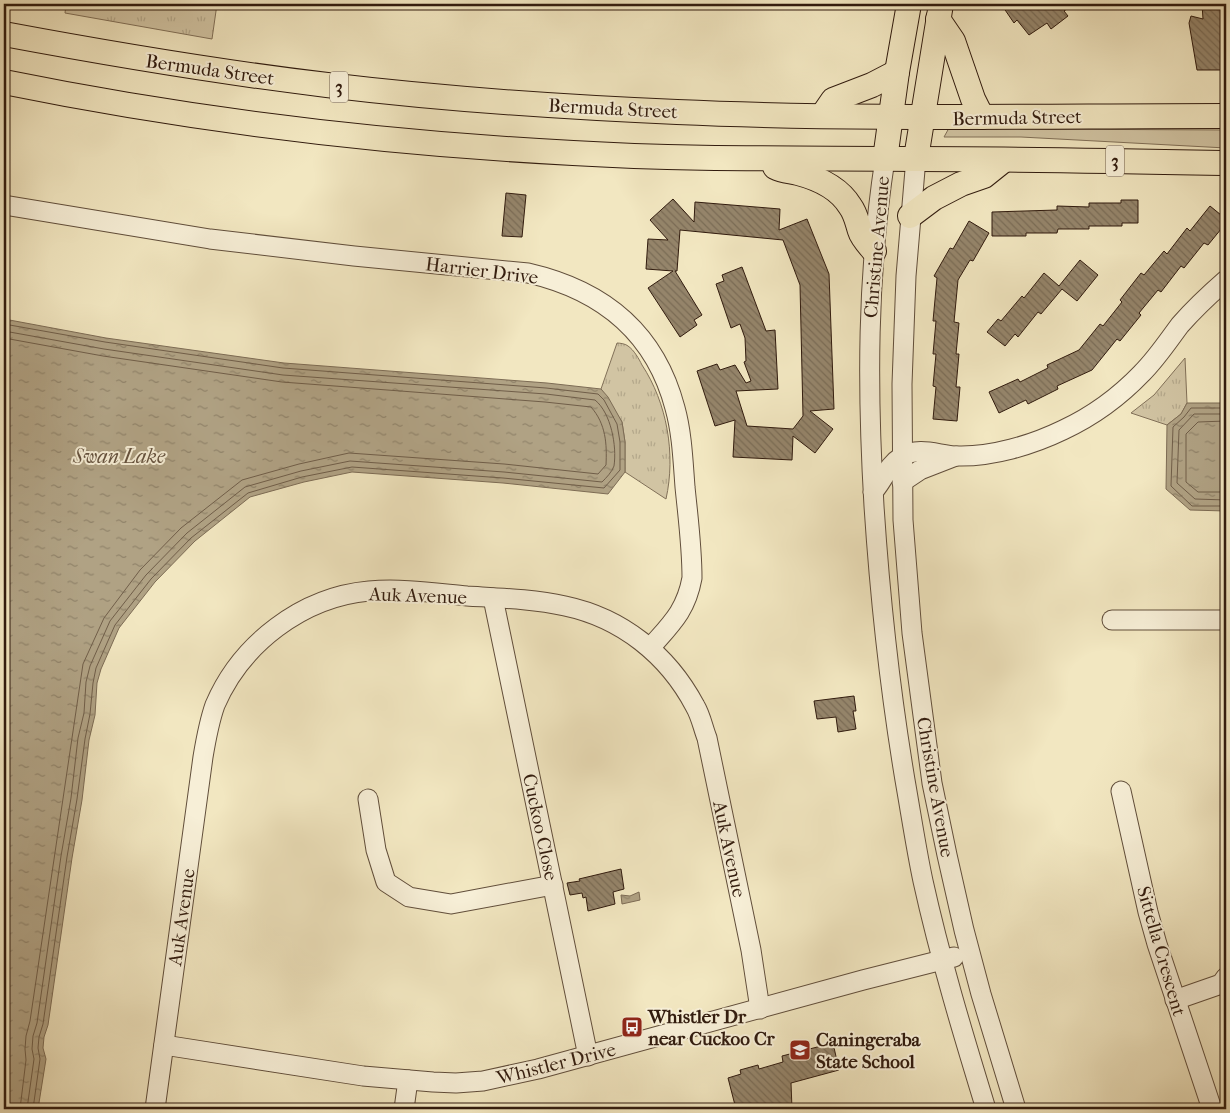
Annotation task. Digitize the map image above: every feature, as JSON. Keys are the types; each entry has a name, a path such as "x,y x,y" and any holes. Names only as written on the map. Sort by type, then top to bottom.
{"main road":[{"name":"Christine Avenue","path":"885,159 909,4"},
{"name":"Christine Avenue","path":"916,158 939,12"},
{"path":"939,12 953,41 973,99 982,118"},
{"name":"Bermuda Street","path":"4,34 192,67 377,90 590,108 891,118 1226,116"},
{"path":"822,116 833,100 872,85 897,72"},
{"name":"3","path":"4,82 212,118 393,140 573,154 758,159 916,158 1226,163"},
{"path":"758,159 781,170 815,179 838,193 850,206 856,216 861,234 874,251"},
{"path":"910,216 934,198 961,184 984,176 1004,160"}],"street":[{"name":"Christine Avenue","path":"916,158 903,317 902,482 906,578 932,783 970,952 1016,1109"},
{"name":"Christine Avenue","path":"885,159 874,251 869,327 874,492 880,590 892,702 923,880 943,961 986,1109"},
{"name":"Harrier Drive","path":"4,205 210,239 354,256 528,273 559,281 596,298 615,312 633,330 661,369 676,409 683,457 692,578 689,594 681,611 650,648"},
{"path":"874,492 884,479 889,468 902,457 915,452 927,451 956,456 995,453 1053,435 1085,419 1114,399 1143,372 1191,313 1226,280"},
{"path":"902,482 925,468 956,456"},
{"name":"Auk Avenue","path":"155,1109 202,766 209,725 221,694 238,666 272,630 293,616 331,598 369,591 398,591 564,605 606,619 623,628 639,638 671,670 686,689 697,709 707,738 751,950 760,1009"},
{"name":"Cuckoo Close","path":"493,598 588,1056"},
{"path":"1112,620 1226,620"},
{"path":"892,702 898,706 903,706 906,705 910,697 906,661 912,633"},
{"name":"Sittella Crescent","path":"1121,791 1148,912 1175,1000 1212,1109"},
{"path":"368,799 376,850 386,882 409,897 451,904 553,885"},
{"name":"Whistler Drive","path":"164,1045 363,1076 456,1083 484,1081 588,1056 863,980 943,961 970,952"},
{"path":"1175,1000 1221,984 1226,977"},
{"path":"404,1109 408,1080"}],"green space":[{"path":"66,4 217,4 212,39 65,13"},
{"path":"1002,126 1021,129 1226,130 1226,148 1021,137 944,137 949,128"},
{"path":"617,343 627,345 636,355 658,396 667,429 669,447 669,482 666,499 625,472 625,442 622,422 601,389"},
{"path":"1185,358 1187,403 1181,414 1167,425 1131,413 1154,395"}],"water":[{"name":"Swan Lake","path":"4,319 106,338 284,363 547,383 601,389 608,397 622,422 625,442 625,472 608,494 503,483 352,472 304,482 250,497 195,541 155,582 119,628 97,683 95,715 89,740 82,800 48,1025 44,1037 43,1048 46,1059 38,1109 4,1109"},
{"path":"1187,403 1226,403 1226,511 1190,510 1166,489 1167,425 1181,414"},
{"path":"639,892 640,900 622,904 621,895 630,896"}],"building":[{"path":"1001,4 1074,4 1064,11 1068,16 1051,29 1047,23 1029,35 1017,20 1014,23"},
{"path":"1202,4 1226,5 1226,70 1197,70 1189,23 1191,16 1203,19"},
{"path":"506,193 526,195 522,237 502,236"},
{"path":"673,199 694,222 695,202 780,209 779,230 807,219 829,274 834,409 810,411 833,429 815,453 793,436 792,460 733,457 735,420 715,426 697,371 717,364 720,370 735,365 746,383 751,381 744,362 746,361 745,338 740,324 731,328 716,284 724,281 722,275 742,267 766,331 775,330 778,389 736,391 747,426 793,429 803,416 800,285 783,240 680,230 677,271 675,271 702,315 694,320 697,325 680,337 648,288 673,271 646,269 648,239 668,240 650,220"},
{"path":"1121,200 1138,200 1138,223 1122,223 1122,226 1089,226 1089,229 1058,229 1057,233 1026,233 1026,236 992,236 992,212 1057,210 1057,206 1089,207 1089,203 1121,203"},
{"path":"1210,206 1226,219 1226,223 1208,245 1204,243 1184,268 1181,266 1161,292 1158,290 1120,341 1117,339 1092,370 1057,386 1058,389 1028,404 1026,400 999,413 989,392 1018,379 1020,382 1048,368 1047,365 1079,350 1100,324 1103,326 1141,273 1144,275 1164,251 1167,254 1187,228 1190,231"},
{"path":"969,221 989,233 973,261 970,260 958,280 954,322 959,323 956,354 959,354 956,387 960,387 957,421 933,419 936,387 933,386 936,354 933,354 936,321 933,321 937,278 934,276 950,248 953,249"},
{"path":"1080,260 1098,275 1077,301 1062,289 1041,314 1038,312 1018,337 1015,334 1005,346 987,332 998,319 1001,321 1022,296 1024,298 1044,273 1059,286"},
{"path":"854,696 856,711 853,711 856,729 838,732 836,717 817,719 814,701"},
{"path":"621,869 624,889 613,892 615,904 588,911 586,897 583,898 582,893 570,895 567,883"},
{"path":"833,1043 839,1070 791,1083 792,1109 736,1109 728,1078 741,1074 740,1070 758,1065 759,1069 783,1062 782,1056"}],"place":[{"name":"Whistler Dr near Cuckoo Cr","path":"632,1027"},
{"name":"Caningeraba State School","path":"800,1050"}]}
